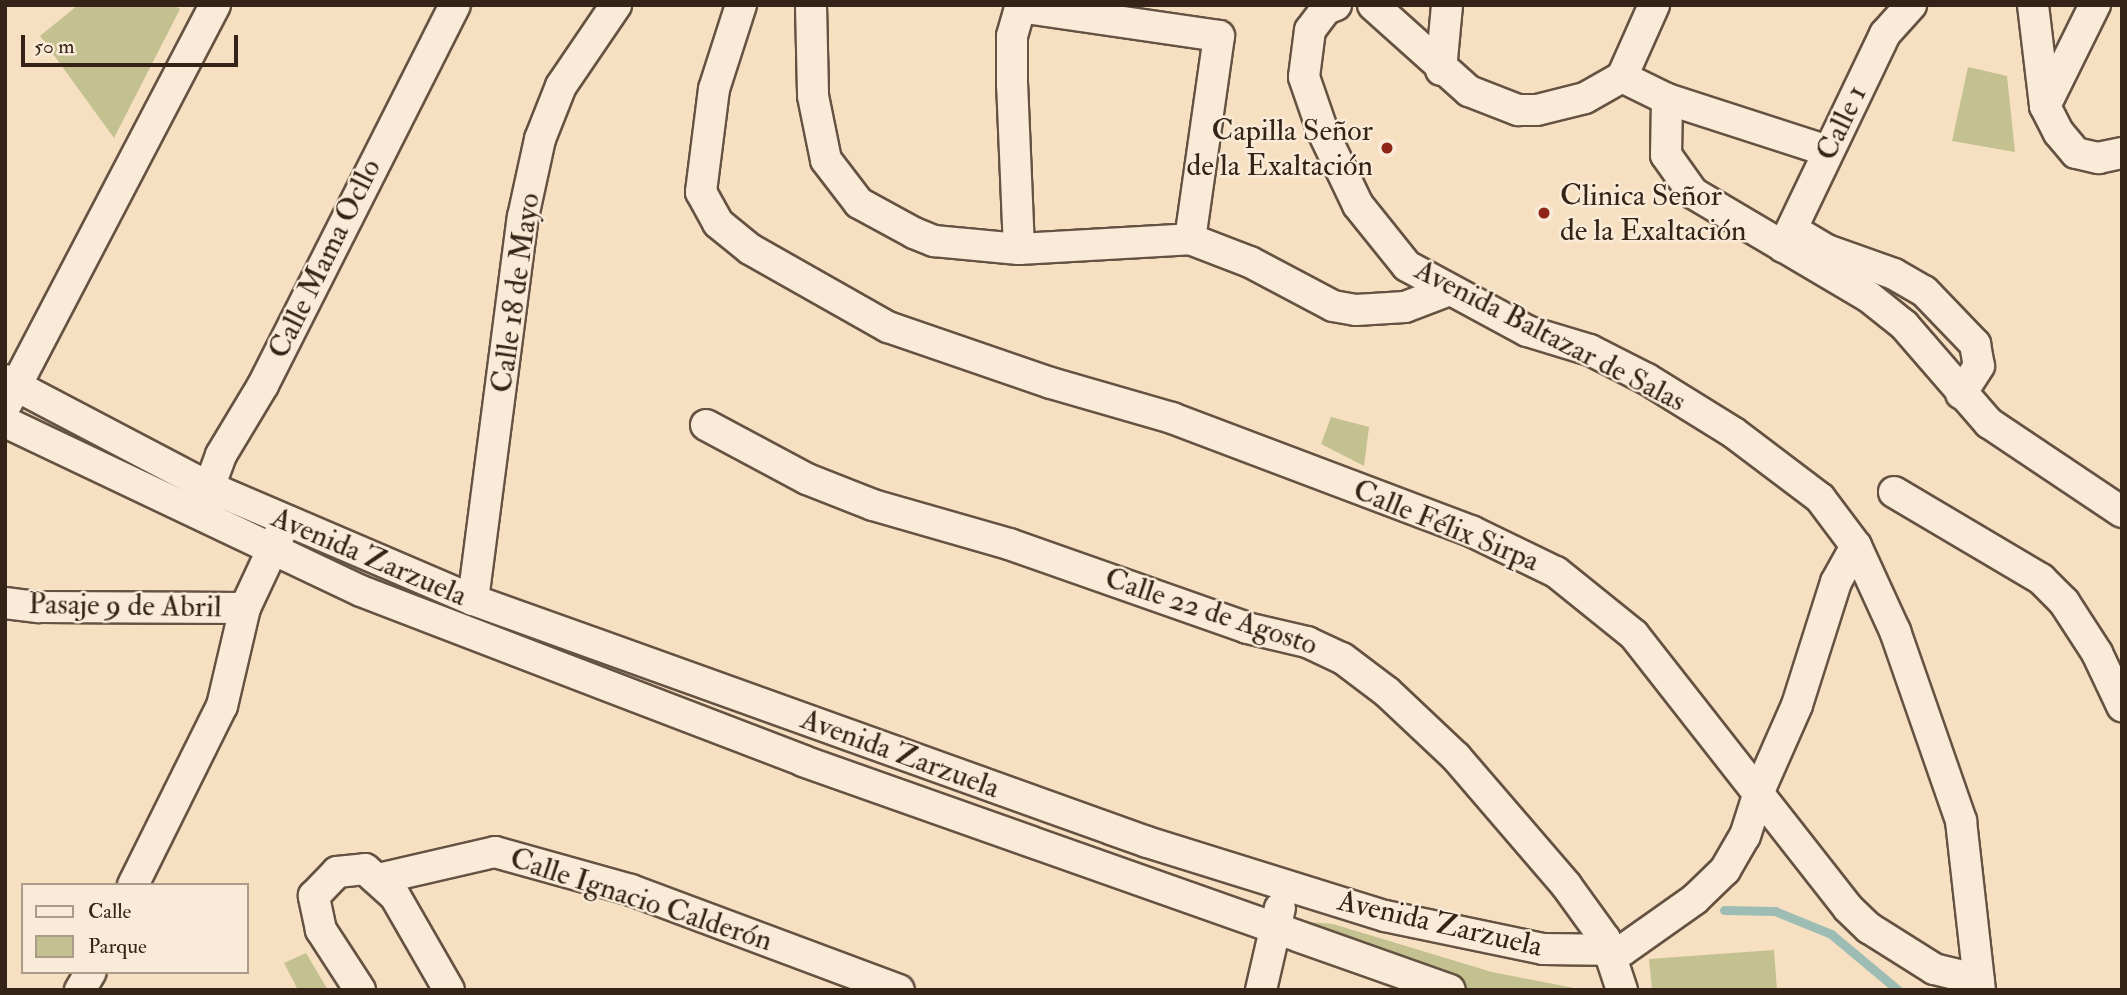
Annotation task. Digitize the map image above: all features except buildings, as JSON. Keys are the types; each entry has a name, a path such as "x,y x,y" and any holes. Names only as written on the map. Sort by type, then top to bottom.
{"street":[{"name":"Calle Mama Ocllo","path":"204,501 455,5"},
{"name":"Calle 18 de Mayo","path":"473,600 523,217 540,139 561,86 616,5"},
{"name":"Calle Félix Sirpa","path":"741,5 714,89 703,154 701,192 708,211 750,249 888,327 1051,383 1172,418 1471,531 1556,572 1634,635 1760,789 1848,908 1869,928 1934,969 1979,985"},
{"path":"811,5 817,132 839,181 886,220 934,241 1019,249 1190,239 1250,262 1333,306 1356,310 1405,307 1447,291"},
{"name":"Avenida Baltazar de Salas","path":"1336,5 1325,9 1310,30 1304,51 1304,77 1323,132 1358,205 1382,239 1407,266 1447,291 1527,331 1601,356 1734,433 1820,498 1856,547 1912,676 1961,821 1979,985"},
{"path":"1373,5 1441,70 1469,91 1518,110 1563,106 1607,89 1622,77 1654,5"},
{"path":"1441,70 1447,5"},
{"name":"Calle 1","path":"1788,239 1885,34 1911,5"},
{"path":"2033,5 2045,106 2076,153 2098,158 2122,153"},
{"path":"2045,106 2095,5"},
{"path":"9,390 212,6"},
{"path":"1019,249 1012,36 1021,6 1219,36 1190,239"},
{"path":"1622,77 1667,99 1828,152"},
{"path":"1667,99 1666,155 1693,193 1788,239 1869,297 1903,325 1989,424 2122,512"},
{"path":"1788,239 1894,274 1924,291 1975,344 1979,366 1961,394"},
{"name":"Avenida Zarzuela","path":"9,390 204,501"},
{"name":"Avenida Zarzuela","path":"5,422 204,501 280,536 473,600 926,765 1287,887 1450,933 1543,949 1611,953 1637,943 1725,870 1745,836 1760,789 1797,705 1836,582 1856,547"},
{"name":"Calle 22 de Agosto","path":"706,425 807,479 873,505 1009,544 1247,628 1307,642 1342,658 1387,692 1456,757 1591,917 1611,953 1622,990"},
{"path":"1894,492 2041,579 2064,602 2097,653 2122,706"},
{"name":"Avenida Zarzuela","path":"280,536 361,591 803,761 1274,924 1450,990"},
{"path":"134,883 222,706 245,608 280,536"},
{"name":"Pasaje 9 de Abril","path":"5,603 54,608 245,608"},
{"name":"Calle Ignacio Calderón","path":"378,879 495,852 631,890 899,990"},
{"path":"359,990 321,930 314,897 337,872 365,869 395,896 449,990"},
{"path":"1261,990 1274,924 1287,887"},
{"path":"80,990 91,974"}],"green space":[{"path":"78,5 172,5 180,9 114,138 40,36"},
{"path":"1968,67 2007,76 2015,152 1952,141"},
{"path":"1331,417 1369,427 1364,466 1321,444"},
{"path":"1309,922 1333,924 1492,972 1584,990 1432,990 1305,934"},
{"path":"1774,950 1777,990 1652,990 1649,959"},
{"path":"306,953 328,990 298,990 284,963"}],"waterway":[{"path":"1724,910 1775,911 1831,934 1898,990"}],"place":[{"name":"Capilla Señor de la Exaltación","path":"1387,148"},
{"name":"Clinica Señor de la Exaltación","path":"1544,213"}]}
